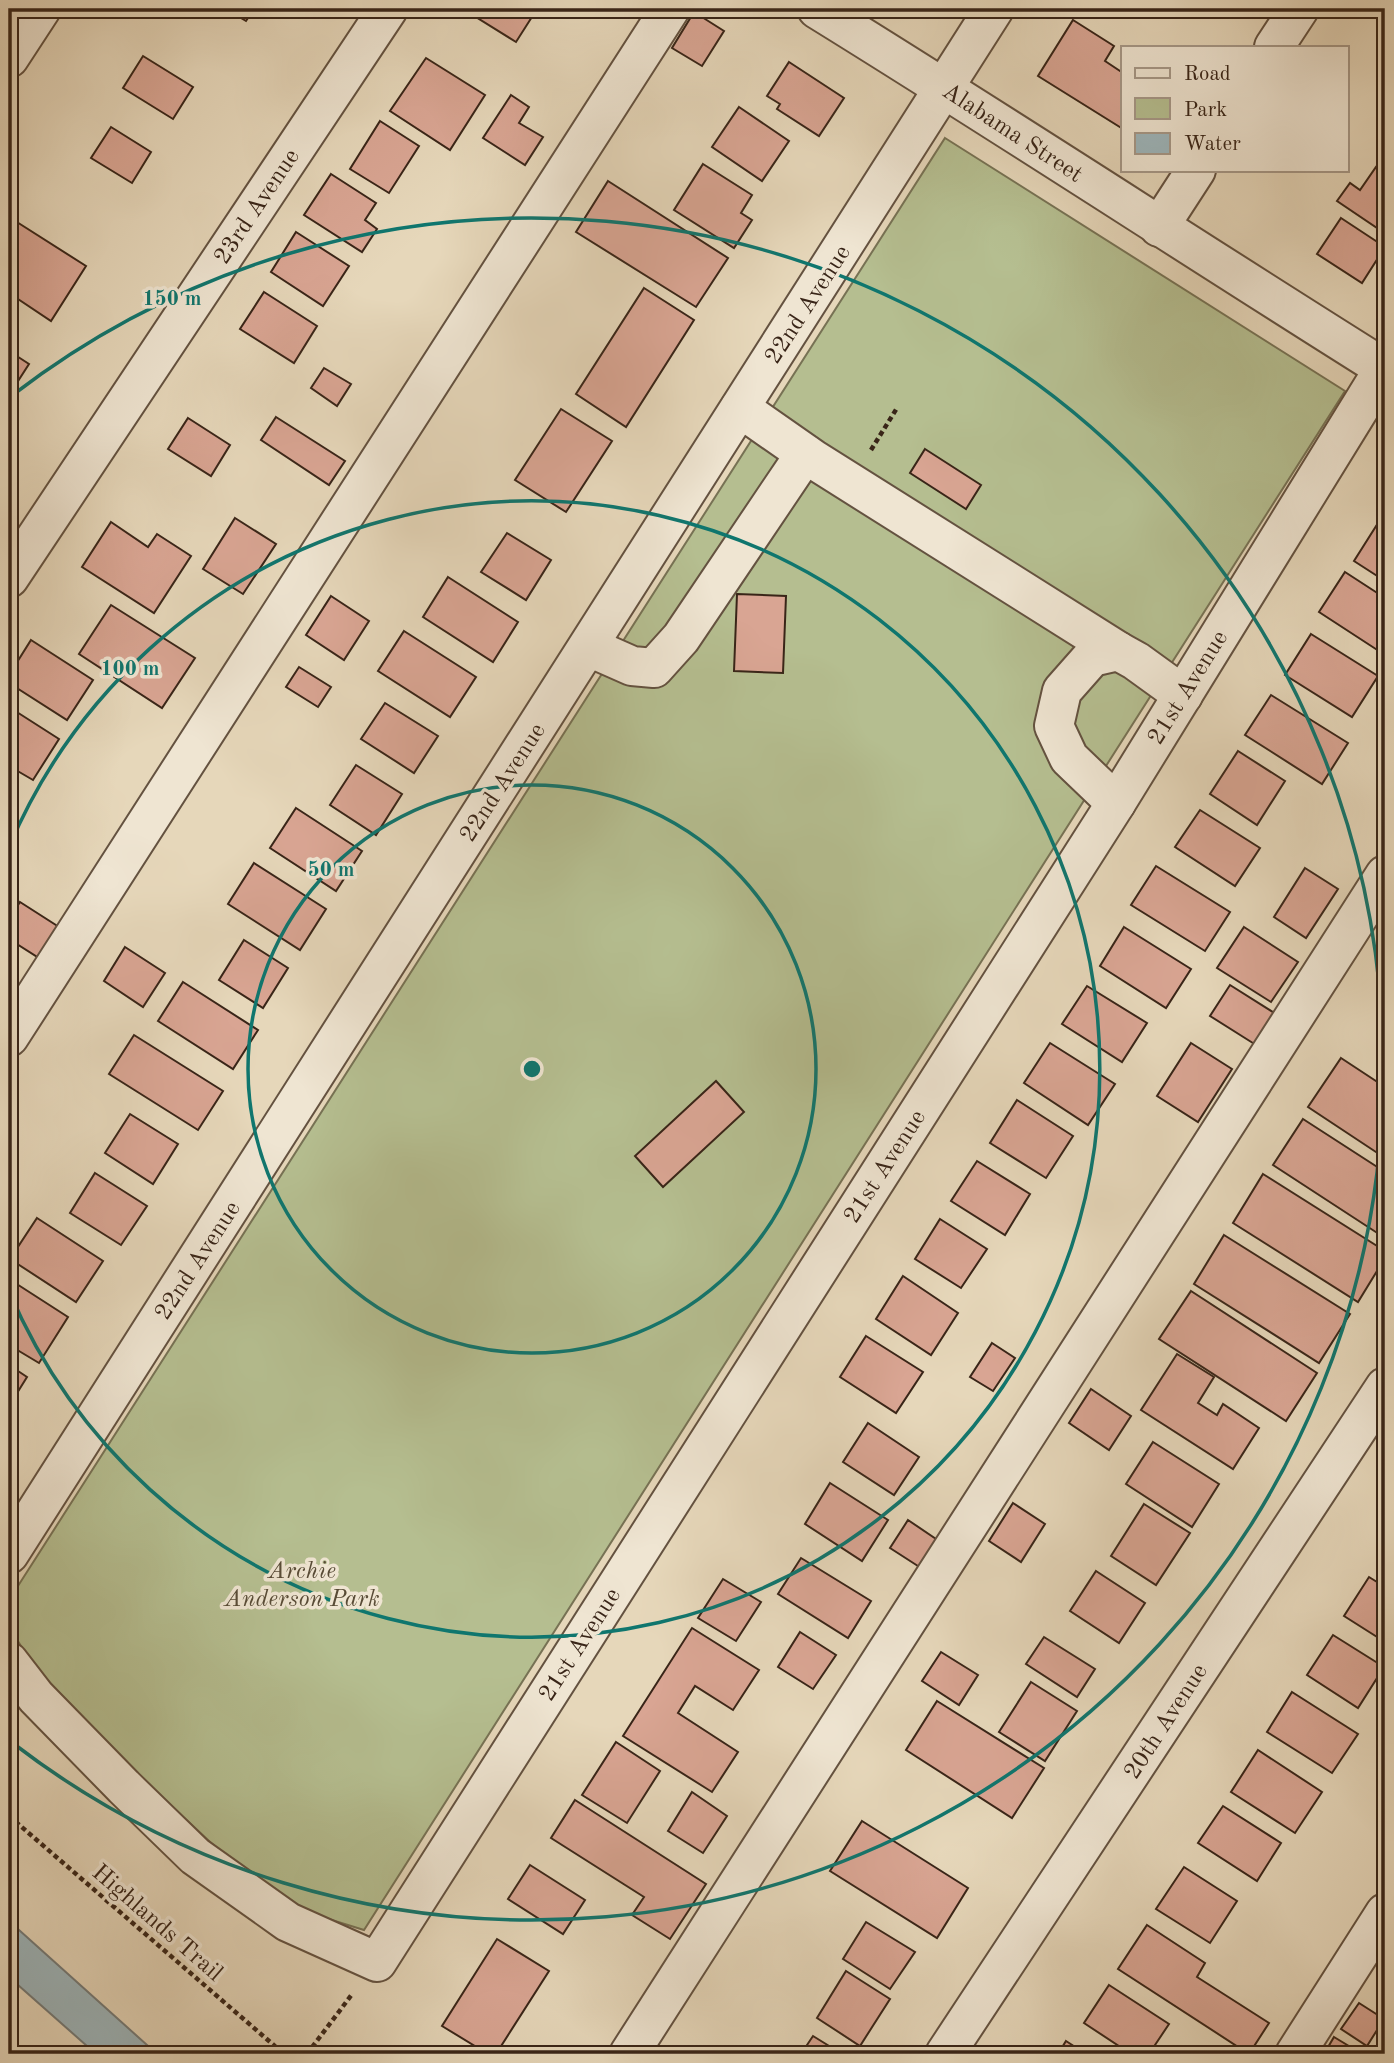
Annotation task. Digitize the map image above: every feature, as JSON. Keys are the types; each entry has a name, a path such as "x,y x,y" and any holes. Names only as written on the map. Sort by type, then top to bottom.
{"street":[{"path":"9,58 41,9"},
{"name":"23rd Avenue","path":"9,578 387,9"},
{"path":"9,1037 670,9"},
{"name":"Alabama Street","path":"817,9 1385,368"},
{"name":"22nd Avenue","path":"9,1554 994,9"},
{"path":"1275,46 1299,9"},
{"path":"1159,227 1195,172"},
{"name":"21st Avenue","path":"377,1962 1115,803 1385,368"},
{"path":"740,408 805,454 1136,661 1183,695"},
{"path":"589,647 632,666 654,668 681,638 805,454"},
{"path":"1115,803 1069,758 1054,726 1062,691 1092,657 1118,651"},
{"path":"629,2054 1385,875"},
{"name":"20th Avenue","path":"944,2054 1385,1387"},
{"path":"9,1662 36,1697 195,1856 288,1922 377,1962"},
{"path":"1295,2054 1385,1913"}],"path":[{"path":"850,483 897,408"},
{"name":"Highlands Trail","path":"9,1816 284,2054"},
{"path":"307,2054 377,1962"}],"green space":[{"name":"Archie Anderson Park","path":"945,138 1345,391 364,1930 306,1912 226,1857 126,1763 33,1665 9,1627 9,1600"}],"water":[{"path":"9,1921 157,2054 96,2054 9,1977"}],"building":[{"path":"226,9 254,9 246,21"},
{"path":"463,9 537,9 516,42"},
{"path":"694,12 724,31 702,66 672,48"},
{"path":"1073,20 1114,46 1105,61 1121,72 1121,128 1038,76"},
{"path":"143,56 193,87 173,119 123,88"},
{"path":"426,58 485,95 450,150 390,111"},
{"path":"789,62 844,98 819,136 777,109 780,104 767,96"},
{"path":"511,95 529,107 519,123 543,137 525,165 483,138"},
{"path":"739,107 789,141 762,181 712,147"},
{"path":"380,121 419,146 389,193 350,169"},
{"path":"111,127 151,152 132,183 91,158"},
{"path":"703,164 752,195 741,213 752,220 734,248 674,210"},
{"path":"1376,167 1385,173 1383,232 1337,201 1350,183 1360,190"},
{"path":"331,174 376,203 365,220 377,229 362,252 304,215"},
{"path":"608,181 728,258 696,307 576,232"},
{"path":"9,217 86,266 51,321 9,293"},
{"path":"1341,218 1385,247 1362,283 1317,254"},
{"path":"296,232 349,266 323,306 271,272"},
{"path":"644,288 694,320 626,427 576,394"},
{"path":"264,292 317,326 294,363 240,329"},
{"path":"9,351 29,364 9,395"},
{"path":"324,368 351,384 337,406 311,388"},
{"path":"561,409 612,441 566,512 515,480"},
{"path":"276,417 345,461 329,485 261,440"},
{"path":"188,418 230,445 211,476 168,449"},
{"path":"925,449 981,485 966,509 910,473"},
{"path":"1385,512 1385,581 1354,561"},
{"path":"235,518 276,544 243,594 203,569"},
{"path":"111,522 148,547 157,534 191,556 154,613 82,567"},
{"path":"507,533 551,560 526,600 481,572"},
{"path":"1345,572 1385,598 1385,655 1319,612"},
{"path":"448,577 518,622 493,662 423,617"},
{"path":"737,594 786,596 783,673 734,671"},
{"path":"331,596 369,621 344,660 306,635"},
{"path":"111,605 195,658 162,708 79,654"},
{"path":"404,631 476,677 450,717 378,671"},
{"path":"1311,634 1378,676 1352,717 1285,675"},
{"path":"31,640 93,680 67,720 9,683 9,675"},
{"path":"299,667 331,687 318,707 286,687"},
{"path":"1271,695 1348,743 1322,784 1245,735"},
{"path":"385,703 438,736 414,773 361,739"},
{"path":"9,707 59,739 33,780 9,766"},
{"path":"1238,751 1285,781 1257,825 1210,794"},
{"path":"356,765 402,794 376,835 330,805"},
{"path":"296,808 362,851 336,891 270,848"},
{"path":"1200,810 1260,848 1235,886 1175,847"},
{"path":"254,863 326,909 300,950 228,904"},
{"path":"1156,866 1230,912 1205,951 1131,905"},
{"path":"1305,868 1338,889 1306,938 1274,917"},
{"path":"20,902 59,927 39,958 9,939 9,919"},
{"path":"1124,927 1191,969 1166,1008 1100,966"},
{"path":"1244,927 1298,962 1271,1002 1217,968"},
{"path":"244,940 288,968 263,1008 219,980"},
{"path":"125,947 165,973 143,1007 104,981"},
{"path":"183,982 258,1030 233,1069 158,1021"},
{"path":"1230,985 1276,1014 1256,1045 1210,1016"},
{"path":"1087,986 1147,1023 1122,1062 1062,1024"},
{"path":"134,1035 223,1091 198,1130 109,1074"},
{"path":"1050,1043 1115,1084 1088,1125 1024,1083"},
{"path":"1191,1043 1232,1069 1198,1122 1157,1096"},
{"path":"1341,1058 1385,1087 1385,1158 1308,1107"},
{"path":"716,1081 744,1112 663,1187 635,1156"},
{"path":"1017,1100 1073,1136 1046,1178 990,1143"},
{"path":"130,1114 178,1144 153,1184 105,1153"},
{"path":"1303,1119 1385,1172 1385,1238 1273,1165"},
{"path":"977,1161 1030,1194 1005,1235 951,1201"},
{"path":"95,1173 147,1206 121,1245 70,1213"},
{"path":"1263,1174 1385,1251 1385,1258 1358,1302 1233,1223"},
{"path":"37,1218 103,1261 76,1302 10,1259"},
{"path":"940,1219 987,1249 961,1288 915,1259"},
{"path":"1224,1235 1350,1314 1319,1363 1194,1284"},
{"path":"903,1276 958,1313 931,1355 876,1319"},
{"path":"9,1279 68,1317 39,1363 9,1345"},
{"path":"1191,1291 1317,1373 1286,1421 1159,1339"},
{"path":"866,1336 923,1372 896,1413 840,1377"},
{"path":"992,1343 1015,1358 993,1391 970,1377"},
{"path":"1177,1354 1214,1377 1198,1403 1217,1415 1223,1404 1259,1428 1233,1469 1141,1410"},
{"path":"9,1365 27,1377 9,1406"},
{"path":"1091,1389 1131,1416 1109,1450 1069,1423"},
{"path":"868,1423 919,1457 894,1495 843,1462"},
{"path":"1153,1442 1219,1484 1192,1527 1126,1484"},
{"path":"830,1483 888,1520 862,1561 805,1524"},
{"path":"1013,1503 1045,1524 1021,1562 989,1541"},
{"path":"1144,1504 1190,1533 1156,1585 1111,1556"},
{"path":"908,1520 939,1541 921,1568 890,1548"},
{"path":"801,1558 871,1601 848,1638 778,1594"},
{"path":"1096,1571 1145,1603 1119,1643 1070,1611"},
{"path":"1369,1577 1385,1587 1385,1642 1344,1616"},
{"path":"723,1579 761,1602 736,1641 698,1618"},
{"path":"692,1628 759,1670 733,1710 695,1686 678,1713 738,1752 712,1792 623,1736"},
{"path":"800,1632 836,1655 813,1689 778,1667"},
{"path":"1333,1635 1384,1667 1358,1708 1307,1675"},
{"path":"1044,1637 1095,1669 1077,1697 1026,1664"},
{"path":"941,1652 978,1675 959,1705 922,1681"},
{"path":"1031,1682 1077,1711 1045,1761 999,1732"},
{"path":"1292,1692 1358,1734 1332,1773 1267,1732"},
{"path":"937,1701 1044,1768 1012,1818 906,1750"},
{"path":"616,1742 660,1771 627,1823 582,1795"},
{"path":"1258,1750 1322,1792 1295,1833 1231,1792"},
{"path":"692,1792 727,1816 703,1853 668,1831"},
{"path":"575,1800 706,1884 670,1939 632,1915 644,1897 551,1838"},
{"path":"1223,1806 1281,1843 1257,1881 1198,1843"},
{"path":"862,1821 968,1888 937,1938 830,1871"},
{"path":"530,1865 585,1900 563,1934 508,1899"},
{"path":"1184,1867 1237,1901 1210,1943 1156,1909"},
{"path":"866,1922 915,1952 890,1989 843,1959"},
{"path":"1147,1925 1205,1963 1197,1977 1269,2023 1249,2054 1118,1969"},
{"path":"497,1939 549,1971 496,2054 488,2054 442,2026"},
{"path":"846,1971 890,1999 860,2046 817,2018"},
{"path":"1109,1985 1169,2024 1149,2054 1131,2054 1084,2023"},
{"path":"1359,2003 1384,2019 1367,2046 1341,2029"},
{"path":"813,2036 842,2054 801,2054"},
{"path":"1334,2037 1362,2054 1324,2054"},
{"path":"1066,2041 1086,2054 1058,2054"}]}
